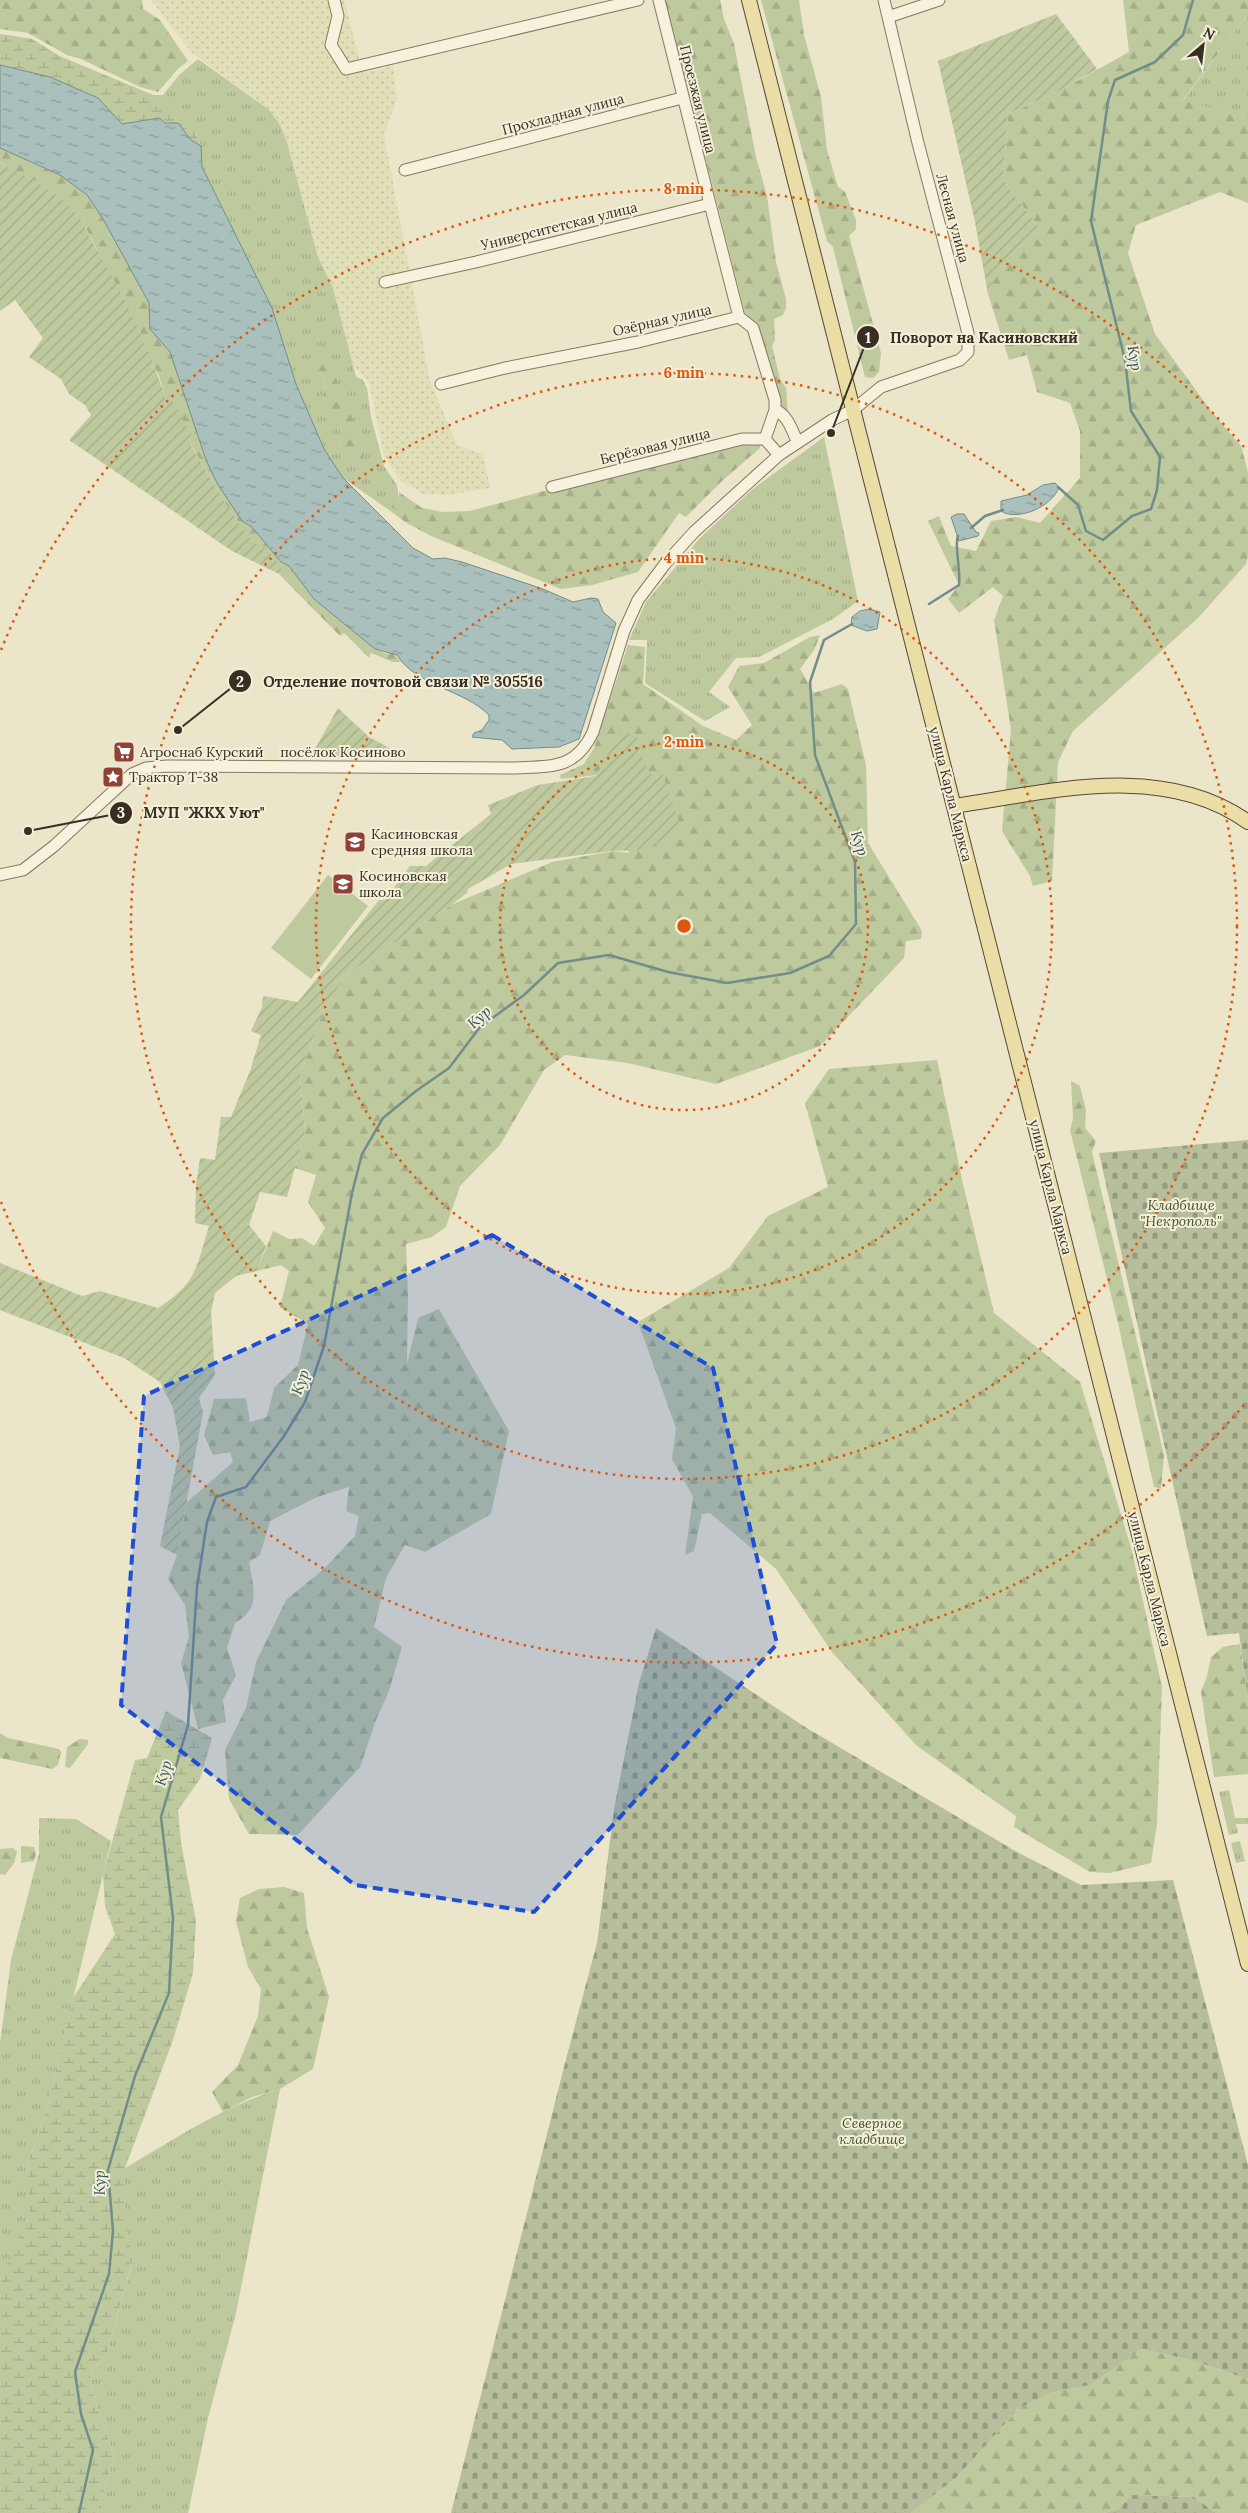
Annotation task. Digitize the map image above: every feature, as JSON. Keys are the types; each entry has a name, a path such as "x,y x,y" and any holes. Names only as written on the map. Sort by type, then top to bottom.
{"main road":[{"name":"улица Карла Маркса","path":"749,0 1248,1964"},
{"path":"954,806 1092,786 1126,785 1192,796 1210,802 1248,822"}],"street":[{"path":"334,0 338,16 331,45 346,69 638,0"},
{"name":"Проезжая улица","path":"659,0 710,204"},
{"name":"Лесная улица","path":"881,387 960,360 968,352 968,343 884,0"},
{"path":"888,17 940,0"},
{"name":"Прохладная улица","path":"405,170 682,98"},
{"path":"710,204 739,317 753,328 775,400 775,410 765,439 779,455"},
{"name":"Университетская улица","path":"385,282 476,262 710,204"},
{"name":"Озёрная улица","path":"441,384 505,368 638,342 739,317"},
{"name":"посёлок Косиново","path":"0,875 23,870 54,846 132,774 146,768 201,766 511,768 560,766 576,758 587,746 593,732 624,631 638,600 665,564 694,532 779,455 798,441 853,410 881,387"},
{"path":"775,410 781,412 786,418 798,441"},
{"name":"Берёзовая улица","path":"552,487 742,439 765,439"}],"highlighted area":[{"path":"492,1235 713,1368 777,1644 534,1912 355,1885 121,1705 144,1396"}],"green space":[{"path":"0,0 142,0 143,9 160,20 188,61 178,69 158,92 140,87 81,59 67,55 28,33 0,29"},
{"path":"151,0 344,0 363,73 393,66 397,99 384,135 430,381 457,445 483,454 490,488 449,495 423,494 401,481 384,456 369,382 353,365 333,288 318,257 282,128 268,109 191,52"},
{"path":"665,0 720,0 724,19 734,44 756,157 767,196 776,262 786,299 786,308 783,315 774,319 775,340 772,346 780,379 786,388 788,413 776,407 756,324 745,313"},
{"path":"761,0 799,0 804,35 821,97 827,150 838,187 845,192 856,220 856,229 849,236 881,353 879,372 873,378 865,377 833,247 827,241"},
{"path":"1123,0 1248,0 1248,14 1183,100 1248,119 1248,203 1220,192 1136,225 1128,253 1155,334 1211,411 1241,446 1248,472 1248,556 1246,564 1199,617 1073,731 1058,762 1052,881 1033,886 1030,876 1002,831 1011,730 994,620 1003,596 993,587 959,613 948,599 959,585 928,521 939,516 951,546 976,551 991,521 1017,517 1040,523 1080,478 1080,431 1070,403 1037,392 1027,355 1009,360 988,294 1003,261 1041,230 1003,180 1008,114 1059,91 1129,52"},
{"path":"1056,14 1097,69 1059,91 1008,114 1003,180 1041,230 1003,261 988,294 975,222 938,61"},
{"path":"1248,14 1248,119 1183,101"},
{"path":"0,34 32,39 59,56 153,95 163,95 179,75 198,59 272,113 280,125 285,138 318,257 333,288 356,377 362,379 367,388 371,417 384,466 397,485 399,499 392,512 343,478 324,449 296,384 272,308 202,167 201,146 196,134","holes":["326,355 358,467 350,453 343,451 339,442 341,427 324,390 325,380 319,371"]},
{"path":"0,34 32,39 59,56 153,95 185,118 196,134 201,146 191,140 178,123 165,123 158,118 122,124 97,98 50,77 0,65"},
{"path":"0,148 60,175 87,195 103,219 149,303 150,329 170,352 206,460 242,521 252,527 281,562 289,566 314,599 375,649 387,654 392,652 401,662 393,662 371,653 369,658 344,633 340,636 279,574 282,569 253,543 227,506 190,443 191,436 166,399 159,376 141,334 82,221 55,194 0,163"},
{"path":"0,163 56,194 82,221 131,314 150,356 166,399 173,402 192,436 190,444 227,506 253,543 266,550 282,569 279,574 232,551 69,440 91,415 85,405 69,394 61,379 29,357 43,338 15,300 0,311"},
{"path":"320,352 326,355 363,443 364,455 358,467 350,462 350,453 343,451 339,442 341,427 337,422 326,421 323,403 325,380 319,371 314,368"},
{"path":"761,437 760,448 721,482 686,517 679,513 638,572 592,585 561,589 431,536 405,522 392,512 399,499 399,492 422,508 443,512 470,511 581,481"},
{"path":"824,437 858,601 833,619 759,657 736,658 709,692 730,707 705,721 645,683 647,640 629,640 646,602 700,538 754,488"},
{"path":"820,635 814,650 800,669 814,693 842,684 848,689 866,765 868,843 922,931 921,939 906,941 904,958 820,1046 716,1084 628,1063 565,1055 544,1070 500,1145 460,1186 446,1227 432,1237 406,1244 408,1294 407,1364 418,1318 439,1309 509,1431 491,1514 425,1552 405,1545 386,1578 374,1627 402,1647 389,1691 376,1720 360,1767 298,1835 249,1834 229,1799 225,1750 246,1708 256,1662 286,1600 324,1569 355,1536 359,1516 346,1511 349,1487 317,1497 270,1521 260,1555 249,1562 254,1596 252,1604 244,1617 235,1623 227,1648 236,1675 223,1700 226,1722 198,1729 181,1663 189,1637 185,1605 168,1579 177,1555 187,1502 233,1462 230,1452 213,1455 204,1435 214,1399 246,1398 250,1422 267,1417 274,1388 298,1365 308,1324 280,1307 289,1271 281,1265 257,1271 273,1231 289,1239 302,1238 314,1246 325,1228 308,1202 316,1175 295,1168 305,1131 300,1076 324,1009 346,975 451,905 552,862 614,851 629,853 610,814 607,774 561,779 560,775 584,764 594,748 628,645 645,647 643,684 703,726 736,740 752,725 728,687 739,666 764,663 810,637"},
{"path":"338,708 369,737 406,757 310,758"},
{"path":"621,729 637,737 648,774 663,775 681,826 648,850 611,851 511,864 468,889 467,893 451,905 346,975 324,1009 300,1076 305,1131 287,1197 260,1192 249,1225 266,1246 257,1271 236,1276 215,1293 211,1312 215,1375 199,1398 203,1412 177,1555 160,1546 180,1446 173,1408 160,1382 124,1358 0,1310 0,1263 82,1296 100,1291 158,1308 181,1291 197,1264 209,1226 195,1223 196,1185 200,1158 215,1160 221,1117 231,1117 250,1071 261,1035 251,1031 262,1007 263,996 298,1002 379,900 385,900 410,866 426,866 491,814 488,805 538,785 596,776"},
{"path":"328,875 368,906 311,979 271,948"},
{"path":"937,1060 963,1184 994,1313 1080,1382 1131,1547 1162,1687 1157,1824 1151,1863 1110,1873 1090,1872 1014,1827 1016,1816 917,1746 832,1652 776,1569 710,1513 702,1514 694,1551 685,1555 693,1497 672,1459 676,1428 638,1322 729,1268 768,1216 828,1187 805,1103 829,1069"},
{"path":"1071,1081 1080,1086 1086,1110 1085,1128 1096,1141 1092,1152 1164,1455 1161,1489 1154,1487 1118,1323 1070,1130 1073,1119"},
{"name":"Кладбище \"Некрополь\"","path":"1248,1140 1248,1700 1239,1633 1207,1636 1099,1153"},
{"name":"Северное кладбище","path":"656,1628 805,1727 1017,1852 1081,1885 1173,1880 1248,2165 1248,2379 1198,2362 1142,2349 1090,2385 1053,2392 1018,2409 957,2477 911,2513 451,2513 597,1943 614,1809 639,1683"},
{"path":"1240,1644 1248,1700 1248,1774 1214,1777 1201,1692 1211,1657 1223,1647"},
{"path":"166,1711 212,1738 200,1779 178,1810 181,1843 196,1921 193,1973 173,2040 125,2168 125,2227 133,2258 107,2352 91,2373 93,2393 114,2457 97,2513 0,2513 0,2279 30,2210 28,2163 46,2111 73,1998 115,1934 105,1906 103,1874 135,1760 147,1758"},
{"path":"0,1733 8,1738 59,1749 61,1752 58,1765 52,1769 0,1758"},
{"path":"80,1739 88,1740 88,1744 70,1768 65,1767 67,1747"},
{"path":"1229,1790 1235,1818 1248,1818 1248,1824 1236,1824 1238,1833 1229,1835 1219,1792"},
{"path":"39,1818 76,1819 111,1841 46,2111 28,2163 30,2167 30,2210 14,2253 0,2279 0,2043 11,1960 39,1853"},
{"path":"1240,1841 1245,1861 1236,1863 1231,1843"},
{"path":"21,1846 34,1847 36,1854 34,1861 21,1863"},
{"path":"13,1848 17,1852 14,1863 5,1875 0,1874 0,1849"},
{"path":"284,1887 304,1893 307,1928 329,1997 313,2069 280,2089 252,2097 223,2112 212,2092 238,2065 258,2016 261,1989 248,1967 236,1921 240,1898 259,1889"},
{"path":"280,2089 236,2313 208,2418 188,2513 97,2513 114,2457 93,2393 91,2373 107,2352 133,2259 125,2227 125,2168 239,2104"},
{"path":"1142,2349 1198,2362 1248,2379 1248,2513 1216,2513 1194,2497 1133,2495 1119,2509 1104,2513 911,2513 957,2477 1018,2409 1053,2392 1090,2385"},
{"path":"1132,2495 1194,2497 1216,2513 1104,2513 1119,2509"}],"water":[{"path":"0,65 50,77 98,98 122,124 159,118 165,123 178,123 191,140 201,146 202,167 272,308 296,384 324,449 343,478 413,548 433,559 445,558 462,562 543,589 573,602 591,598 598,599 603,612 616,623 579,739 559,747 512,749 502,740 472,737 474,733 482,730 489,720 489,715 466,699 416,674 397,655 375,649 314,599 289,566 281,562 252,527 242,521 217,483 206,460 170,352 150,329 149,303 103,219 87,195 60,175 0,148"},
{"path":"1055,483 1059,487 1050,500 1042,506 1016,515 1001,511 1001,501 1027,495 1043,485"},
{"path":"957,514 964,514 976,532 979,533 978,536 959,541 951,517"},
{"path":"869,609 880,612 877,629 867,631 851,625 852,617 860,611"}],"waterway":[{"name":"Кур","path":"1058,487 1078,505 1086,531 1103,540 1132,516 1151,509 1157,490 1160,457 1131,411 1125,360 1091,221 1108,101 1115,80 1155,62 1183,35 1193,0"},
{"name":"Кур","path":"971,528 985,516 1003,510"},
{"path":"929,604 959,585 958,536"},
{"name":"Кур","path":"79,2513 93,2450 81,2414 75,2372 109,2274 113,2231 108,2170 135,2076 169,1993 173,1918 161,1817 188,1725 197,1587 207,1522 216,1497 246,1487 284,1436 305,1402 324,1346 352,1193 362,1154 383,1118 416,1091 449,1068 480,1027 524,995 558,963 609,955 668,972 727,983 790,973 829,956 856,924 855,862 815,755 810,682 824,640 852,624"}],"place":[{"name":"Поворот на Касиновский","path":"831,433"},
{"name":"Отделение почтовой связи № 305516","path":"178,730"},
{"name":"Агроснаб Курский","path":"124,752"},
{"name":"Трактор Т-38","path":"113,777"},
{"name":"МУП \"ЖКХ Уют\"","path":"28,831"},
{"name":"Касиновская средняя школа","path":"355,842"},
{"name":"Косиновская школа","path":"343,884"}]}
